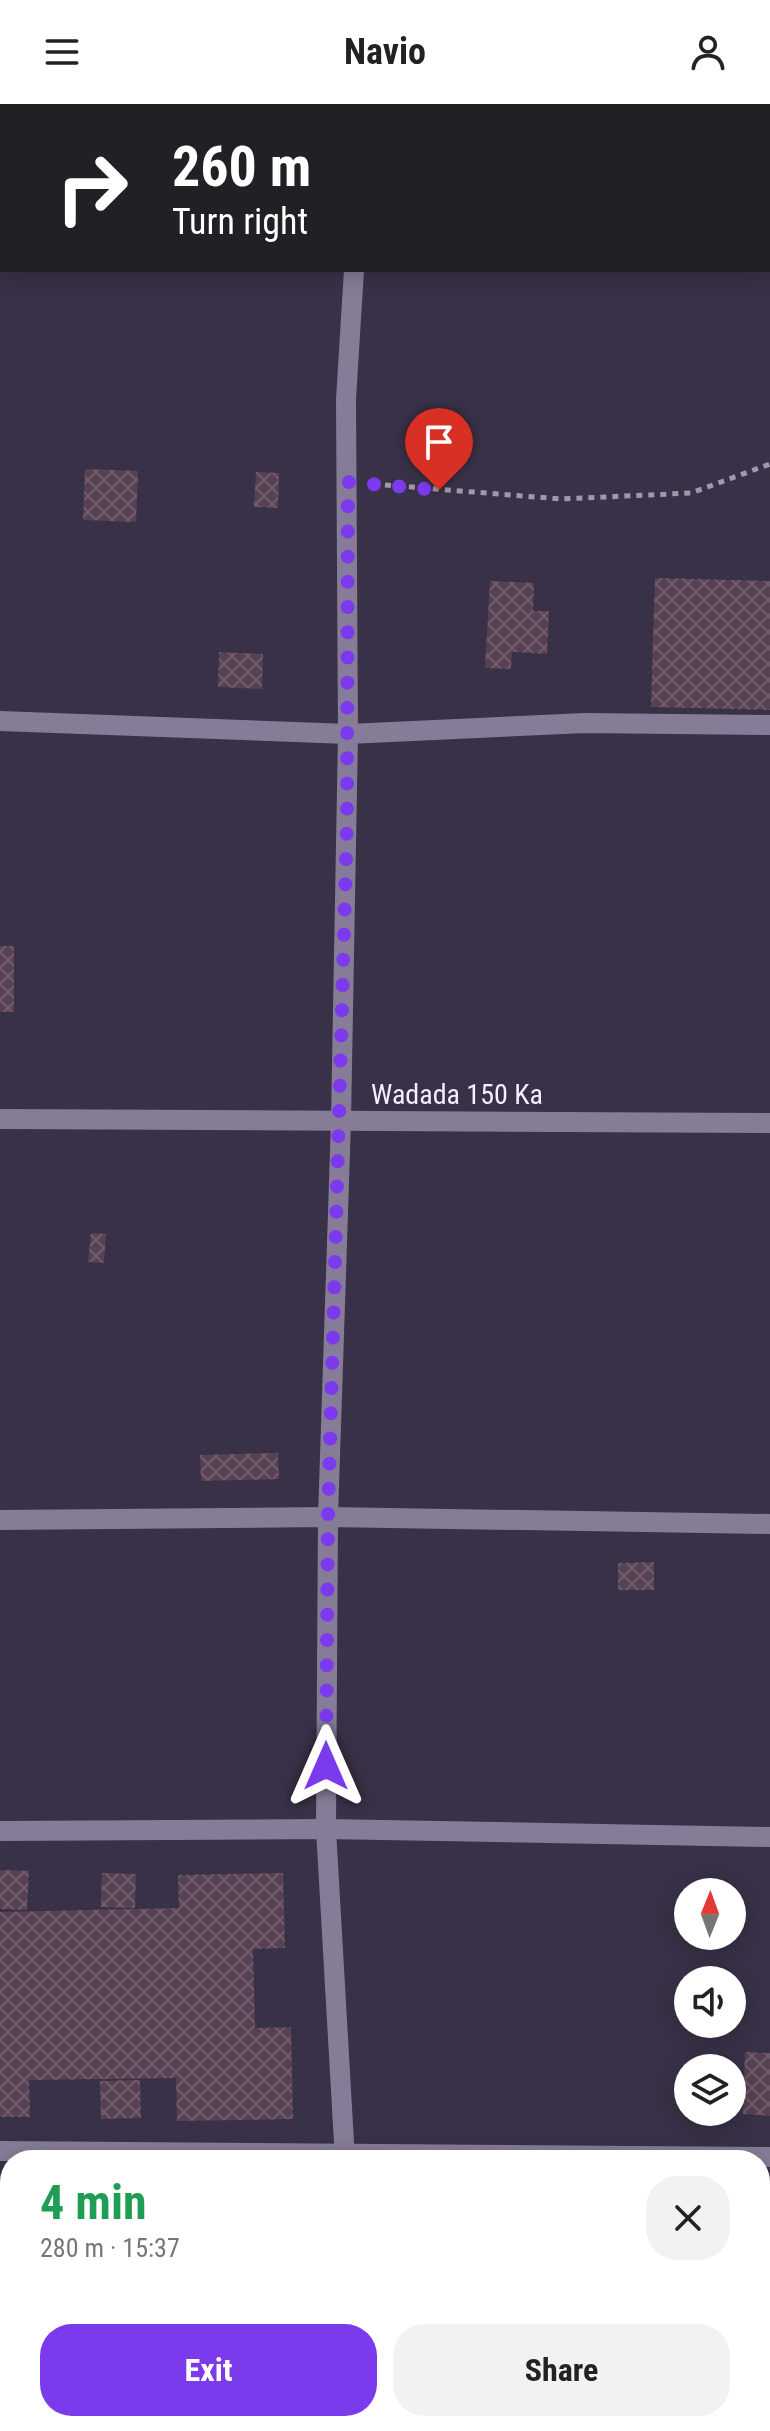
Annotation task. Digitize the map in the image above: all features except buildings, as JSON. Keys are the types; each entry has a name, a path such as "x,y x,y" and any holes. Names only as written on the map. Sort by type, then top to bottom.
{"street":[{"path":"344,2150 326,1829 328,1517 341,1121 348,734 346,399 354,272"},
{"path":"0,721 348,734 585,723 770,725"},
{"name":"Wadada 150 Ka","path":"0,1119 770,1123"},
{"path":"0,1520 328,1517 770,1524"},
{"path":"0,1831 326,1829 770,1837"}],"path":[{"path":"348,482 561,499 691,493 770,464"}],"route":[{"path":"326,1766 328,1517 347,823 348,482 439,490"}]}
